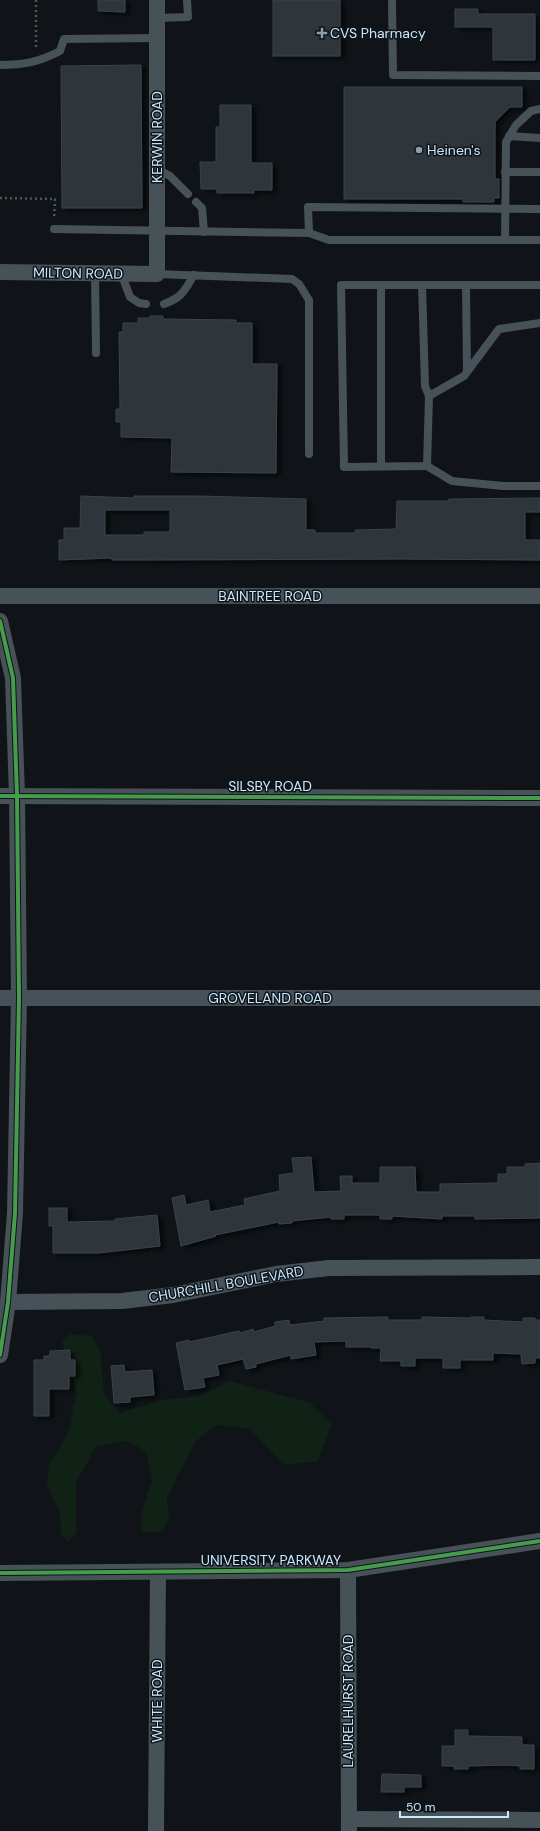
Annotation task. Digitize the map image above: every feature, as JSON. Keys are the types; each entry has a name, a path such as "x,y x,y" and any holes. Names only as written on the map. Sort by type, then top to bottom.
{"street":[{"name":"KERWIN ROAD","path":"157,0 157,274"},
{"name":"MILTON ROAD","path":"0,272 157,274"},
{"name":"BAINTREE ROAD","path":"0,596 540,596"},
{"path":"0,621 13,678 17,796 19,998 15,1213 8,1302 0,1356"},
{"name":"SILSBY ROAD","path":"0,796 540,798"},
{"name":"GROVELAND ROAD","path":"0,998 540,998"},
{"name":"CHURCHILL BOULEVARD","path":"8,1302 131,1300 173,1295 262,1276 323,1269 540,1267"},
{"name":"UNIVERSITY PARKWAY","path":"0,1573 348,1570 540,1541"},
{"name":"LAURELHURST ROAD","path":"348,1570 349,1825"},
{"name":"WHITE ROAD","path":"156,1831 158,1572"},
{"path":"349,1825 540,1820"}],"lane":[{"path":"157,18 188,17 187,0"},
{"path":"392,0 393,75 540,76"},
{"path":"0,65 14,65 37,61 60,51 64,39 157,38"},
{"path":"505,240 506,142 516,125 531,112 540,109"},
{"path":"509,136 540,138"},
{"path":"158,169 170,176 188,194"},
{"path":"505,172 540,172"},
{"path":"196,202 202,208 204,232"},
{"path":"309,233 308,207 505,210 540,209"},
{"path":"54,229 157,232 309,233 329,240 540,240"},
{"path":"95,273 96,353"},
{"path":"121,273 130,297 139,303 146,304"},
{"path":"157,274 292,279 299,284 309,300 309,454"},
{"path":"164,304 176,300 182,294 194,275"},
{"path":"540,285 341,285 344,467 427,466 452,481 503,486 540,486"},
{"path":"381,285 381,466"},
{"path":"422,285 425,386 429,396 427,466"},
{"path":"466,285 467,371"},
{"path":"429,396 464,376 499,328 540,323"}],"path":[{"path":"36,0 37,61"},
{"path":"0,198 55,199 54,229"}],"green space":[{"path":"71,1334 91,1336 100,1349 104,1394 120,1413 162,1400 200,1396 230,1381 310,1403 332,1424 318,1461 284,1465 249,1428 215,1425 196,1441 180,1471 167,1498 169,1519 162,1531 142,1533 141,1515 152,1480 146,1452 128,1441 96,1446 76,1483 76,1533 68,1541 61,1536 60,1513 47,1484 49,1464 60,1448 71,1424 73,1407 77,1394 62,1341"}],"building":[{"path":"98,0 125,0 125,12 98,11"},
{"name":"CVS Pharmacy","path":"273,0 340,0 340,56 273,56"},
{"path":"455,9 478,9 478,14 535,14 535,60 493,60 493,27 455,27"},
{"path":"141,65 142,208 62,208 61,66"},
{"name":"Heinen's","path":"344,87 522,87 522,107 510,107 495,122 495,179 499,179 499,198 494,198 494,202 463,202 463,199 344,199"},
{"path":"220,105 251,105 251,163 272,163 272,190 254,190 254,193 217,193 216,189 201,189 200,162 216,162 216,127 220,127"},
{"path":"150,316 163,316 163,319 236,320 236,323 252,323 252,364 277,364 276,473 171,472 172,438 121,437 121,422 116,422 116,409 120,409 119,332 123,332 123,323 138,323 138,318 150,318"},
{"path":"81,496 134,498 134,496 198,496 306,499 306,530 315,530 315,533 355,533 355,530 396,529 397,501 540,498 540,512 525,512 525,540 540,540 540,560 112,560 112,558 59,560 59,540 64,540 64,528 80,528","holes":["105,510 170,510 170,532 144,532 144,535 105,535"]},
{"path":"311,1157 314,1192 341,1191 340,1176 352,1176 352,1183 380,1183 380,1167 415,1167 416,1192 440,1192 440,1184 498,1183 498,1174 507,1174 507,1167 525,1167 525,1164 540,1163 540,1218 475,1219 475,1216 442,1216 442,1219 392,1216 392,1219 380,1219 380,1215 344,1215 344,1219 331,1219 331,1217 292,1221 292,1223 279,1224 279,1222 215,1235 216,1236 181,1246 172,1198 184,1195 186,1205 208,1200 210,1212 245,1205 244,1199 280,1191 279,1175 294,1173 292,1158"},
{"path":"49,1208 67,1208 67,1222 115,1221 115,1219 157,1215 160,1246 99,1253 53,1253 53,1226 49,1226"},
{"path":"388,1317 388,1320 422,1320 422,1317 484,1317 484,1320 522,1322 523,1318 535,1318 535,1320 540,1320 540,1358 535,1358 535,1363 522,1364 521,1354 493,1353 493,1360 460,1360 460,1368 443,1368 443,1358 415,1358 415,1366 401,1366 401,1361 380,1361 381,1348 346,1347 346,1341 314,1342 316,1355 291,1359 291,1355 256,1364 256,1367 246,1369 243,1359 217,1365 219,1375 203,1378 205,1387 185,1390 176,1343 189,1340 189,1342 239,1331 240,1333 253,1329 254,1332 275,1326 275,1322 289,1320 290,1325 324,1321 324,1318"},
{"path":"70,1350 70,1360 75,1360 75,1376 69,1376 69,1389 49,1389 49,1416 34,1416 34,1360 44,1360 44,1356 50,1356 50,1351"},
{"path":"124,1365 125,1372 152,1370 154,1395 130,1397 130,1402 114,1403 111,1366"},
{"path":"455,1730 468,1730 468,1736 522,1737 522,1745 534,1745 534,1769 520,1769 520,1766 508,1765 468,1766 468,1769 454,1769 454,1766 442,1766 442,1746 455,1746"},
{"path":"382,1774 421,1775 421,1787 404,1787 404,1792 381,1792"}],"cycle path":[{"path":"0,621 13,678 17,796 19,998 15,1213 8,1302 0,1355"},
{"path":"0,796 540,798"},
{"path":"0,1573 348,1570 540,1541"}],"place":[{"name":"CVS Pharmacy","path":"322,33"},
{"name":"Heinen's","path":"419,150"}]}
